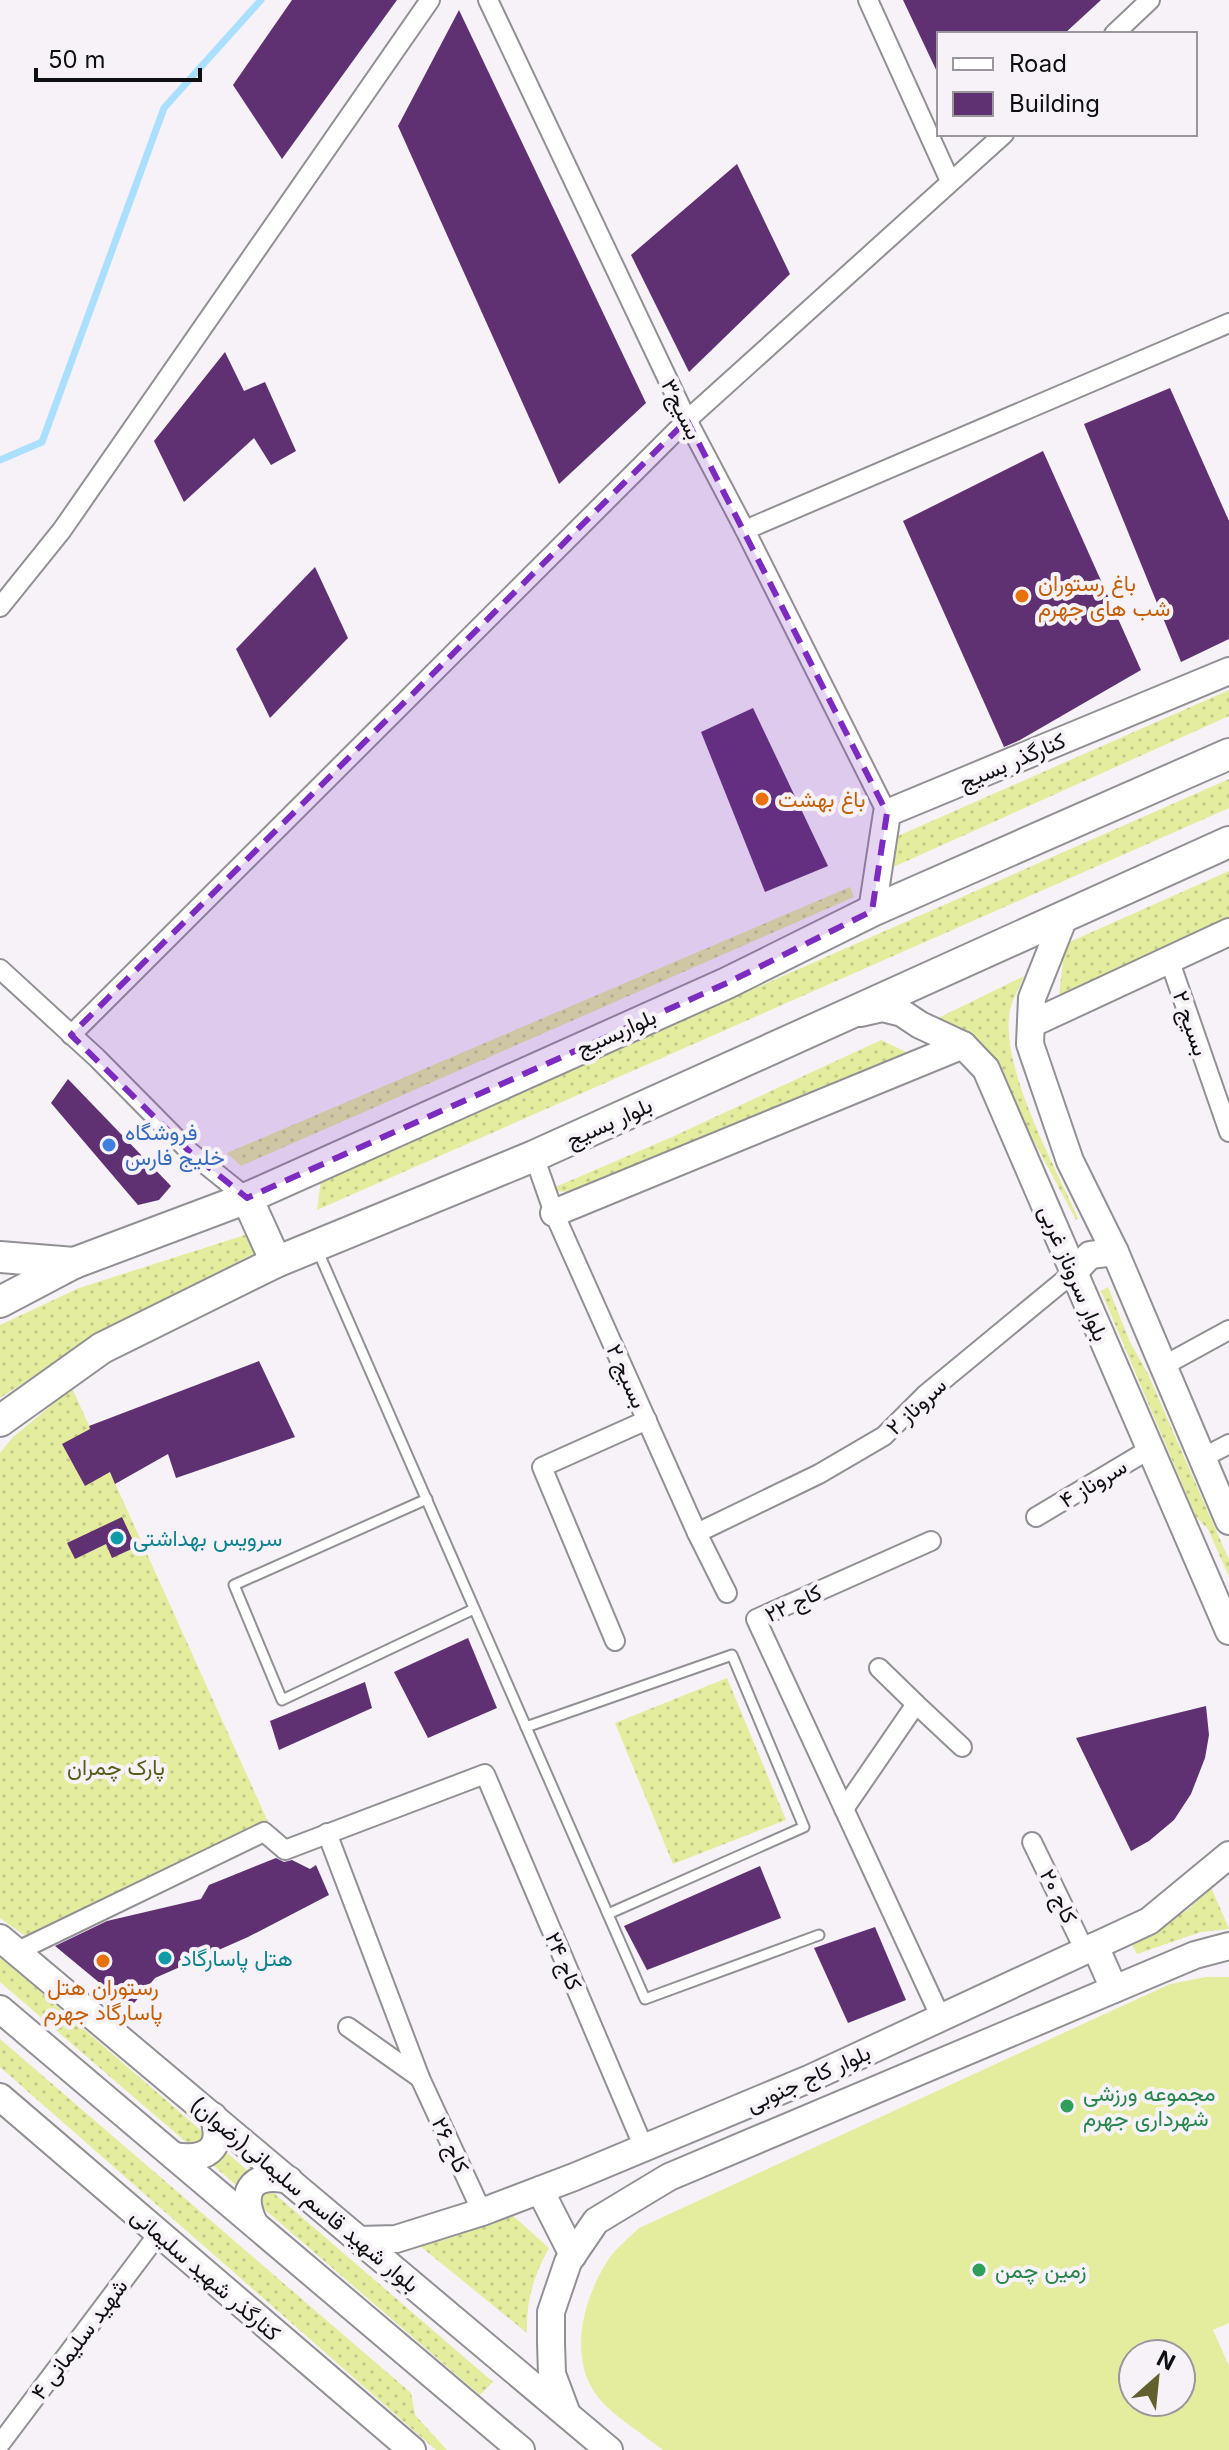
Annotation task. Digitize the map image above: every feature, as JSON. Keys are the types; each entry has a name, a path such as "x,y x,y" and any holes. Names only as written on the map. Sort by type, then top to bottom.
{"main road":[{"name":"کنارگذر بسیج","path":"887,813 1229,671"},
{"name":"بلواربسیج","path":"0,1302 74,1263 247,1198 727,983 872,911 1229,754"},
{"path":"872,911 887,813"},
{"name":"بلوار بسیج","path":"0,1421 102,1348 276,1262 534,1156 1229,842"},
{"name":"بلوار سروناز غربی","path":"1065,915 1032,998 1030,1044 1070,1161 1165,1365 1229,1521"},
{"path":"1031,1024 1169,959 1226,939"},
{"name":"بلوار سروناز غربی","path":"837,1018 882,1008 902,1013 963,1045 986,1069 1228,1628"},
{"path":"554,1213 963,1045"},
{"path":"247,1198 276,1262"},
{"path":"1074,1272 1090,1255 1115,1252"},
{"path":"0,1257 74,1263"},
{"name":"بلوار کاج جنوبی","path":"359,2240 396,2239 482,2212 811,2078 1149,1921 1229,1855"},
{"name":"بلوار شهید قاسم سلیمانی(رضوان)","path":"8,1945 609,2450"},
{"name":"بلوار کاج جنوبی","path":"567,2414 552,2374 551,2312 573,2255 596,2221 669,2177 1195,1955 1229,1946"},
{"path":"1090,1949 1114,1989"},
{"path":"0,2009 521,2450"},
{"name":"کنارگذر شهید سلیمانی","path":"0,2097 412,2450"},
{"path":"174,2156 193,2159 206,2153 217,2138 218,2129 213,2116"},
{"path":"253,2221 247,2208 252,2188 261,2178 271,2176 289,2180"},
{"path":"540,2190 573,2255"}],"street":[{"path":"0,607 62,530 430,0"},
{"name":"بسیج۳","path":"488,0 687,420 887,813"},
{"path":"868,0 950,181"},
{"path":"1116,32 1150,0"},
{"path":"71,1035 687,420 1002,136"},
{"path":"745,530 1229,323"},
{"name":"بسیج ۲","path":"1169,959 1229,1132"},
{"path":"0,969 190,1152 247,1198"},
{"name":"بسیج ۲","path":"534,1156 554,1213 697,1533 727,1593"},
{"name":"سروناز ۲","path":"697,1533 819,1474 884,1436 925,1395 1074,1272"},
{"path":"1165,1365 1229,1330"},
{"path":"615,1641 542,1467 647,1420"},
{"path":"1204,1457 1229,1444"},
{"name":"سروناز ۴","path":"1036,1517 1150,1449"},
{"name":"کاج ۲۲","path":"931,1541 756,1619 941,2018"},
{"path":"879,1668 962,1747"},
{"path":"844,1809 916,1704"},
{"name":"کاج ۲۴","path":"327,1833 485,1774 644,2148"},
{"path":"8,1945 264,1832 285,1850 327,1833"},
{"name":"کاج ۲۶","path":"327,1833 420,2078 482,2212"},
{"name":"کاج ۲۰","path":"1032,1842 1090,1949"},
{"path":"348,2027 420,2078"},
{"name":"شهید سلیمانی ۴","path":"0,2444 159,2233"}],"lane":[{"path":"316,1246 645,1999 819,1935"},
{"path":"427,1499 234,1585 282,1700 474,1609"},
{"path":"526,1727 732,1655 804,1827 608,1914"}],"highlighted area":[{"path":"687,420 887,813 872,911 727,983 247,1198 190,1152 71,1035"}],"green space":[{"path":"1229,690 1229,716 889,869 898,836"},
{"path":"1229,779 1229,808 317,1210 321,1180"},
{"path":"1229,871 1229,917 1059,995 1065,944"},
{"path":"850,887 854,897 241,1166 227,1153"},
{"path":"1024,976 1010,1010 1009,1033 1013,1059 1031,1116 1078,1218 1076,1220 1011,1098 924,1025"},
{"path":"881,1040 929,1063 611,1193 546,1191 672,1137"},
{"path":"248,1234 257,1252 104,1331 0,1398 0,1325 79,1288"},
{"path":"1108,1287 1229,1560 1229,1577 1208,1529 1196,1517 1101,1291"},
{"name":"پارک چمران","path":"72,1388 269,1824 28,1938 0,1918 0,1453 12,1438"},
{"path":"727,1678 786,1820 673,1864 615,1723"},
{"path":"1211,1887 1229,1929 1201,1932 1137,1954 1131,1943 1189,1909"},
{"path":"0,1957 493,2382 480,2395 0,1982"},
{"name":"مجموعه ورزشی شهرداری جهرم","path":"1206,1977 1229,1977 1229,2323 1213,2330 1229,2366 1229,2450 663,2450 604,2404 592,2388 581,2352 585,2313 599,2276 608,2260 639,2228 1170,1984"},
{"path":"0,2039 411,2393 415,2415 447,2450 436,2450 0,2067"},
{"path":"510,2213 549,2248 532,2289 527,2333 420,2246 488,2224"}],"building":[{"path":"292,0 397,0 282,159 233,85"},
{"path":"903,0 1101,0 1066,32 937,32 937,72"},
{"path":"459,10 646,403 559,484 398,126"},
{"path":"737,164 790,274 689,372 631,255"},
{"path":"225,352 244,391 265,382 296,451 271,465 254,438 184,502 154,441"},
{"path":"1170,388 1229,521 1229,639 1181,662 1084,424"},
{"name":"باغ رستوران شب های جهرم","path":"1043,451 1141,670 1004,747 903,521"},
{"path":"315,567 348,638 270,718 236,649"},
{"name":"باغ بهشت","path":"753,708 828,866 765,892 701,732"},
{"name":"فروشگاه خلیج فارس","path":"68,1079 171,1186 159,1200 138,1205 51,1103"},
{"path":"259,1361 295,1437 176,1478 168,1454 115,1484 110,1472 85,1486 62,1444 90,1429 89,1426"},
{"path":"122,1517 136,1547 112,1558 106,1544 75,1559 67,1543"},
{"path":"468,1638 497,1708 428,1738 394,1672"},
{"path":"365,1682 372,1708 279,1750 270,1721"},
{"path":"1206,1706 1209,1735 1205,1758 1191,1794 1174,1820 1149,1841 1131,1851 1076,1738"},
{"path":"276,1858 284,1862 292,1860 310,1869 316,1865 329,1895 248,1937 155,1978 130,2008 55,1946 107,1921 201,1899 209,1885"},
{"path":"760,1866 781,1918 647,1970 624,1926"},
{"path":"875,1927 906,2000 848,2023 814,1948"}],"waterway":[{"path":"0,460 42,442 164,108 261,0"}],"place":[{"name":"باغ رستوران شب های جهرم","path":"1022,596"},
{"name":"باغ بهشت","path":"762,799"},
{"name":"فروشگاه خلیج فارس","path":"109,1145"},
{"name":"سرویس بهداشتی","path":"117,1538"},
{"name":"هتل پاسارگاد","path":"165,1958"},
{"name":"رستوران هتل پاسارگاد جهرم","path":"103,1961"},
{"name":"مجموعه ورزشی شهرداری جهرم","path":"1067,2106"},
{"name":"زمین چمن","path":"979,2270"}]}
